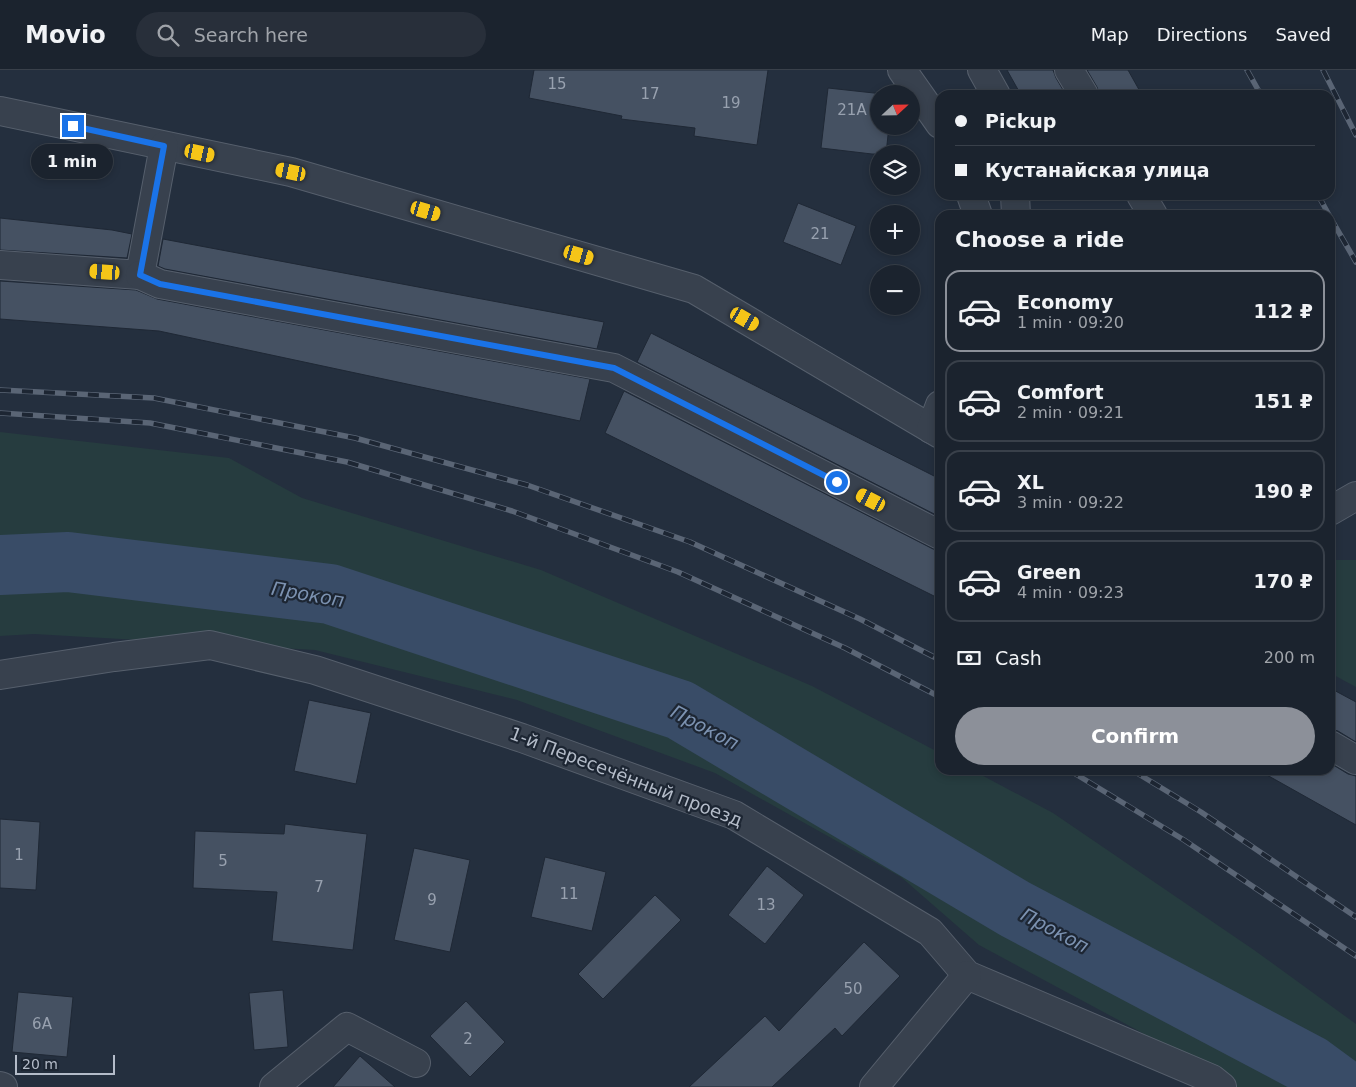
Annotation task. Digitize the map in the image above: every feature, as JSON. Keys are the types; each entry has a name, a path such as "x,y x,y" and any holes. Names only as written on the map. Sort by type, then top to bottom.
{"street":[{"path":"902,70 935,117"},
{"path":"982,70 993,90"},
{"path":"1070,70 1081,90"},
{"path":"0,111 291,172 694,288 935,422"},
{"path":"140,275 164,146"},
{"path":"0,265 140,275 160,284 614,368 935,532"},
{"path":"1335,507 1356,496"},
{"name":"1-й Пересечённый проезд","path":"0,675 114,656 210,646 315,670 522,738 734,814 930,932 967,975 1212,1079 1222,1087"},
{"path":"1335,748 1356,760"},
{"path":"874,1087 967,975"},
{"path":"274,1087 347,1027 416,1062"}],"green space":[{"path":"0,432 229,458 302,498 541,570 812,686 935,750 935,775 981,775 1053,813 1254,950 1356,1024 1356,1087 1236,1087 1137,1030 979,945 901,877 715,773 517,700 315,650 34,634 0,636"},
{"path":"1335,560 1356,560 1356,687 1335,676"}],"building":[{"path":"534,70 768,70 757,145 694,136 695,128 621,119 622,116 529,98"},
{"path":"1007,70 1053,70 1063,90 1018,90"},
{"path":"1087,70 1128,70 1139,90 1098,90"},
{"path":"828,88 870,93 870,135 888,135 887,145 870,145 870,154 821,148"},
{"path":"798,203 856,226 841,265 783,242"},
{"path":"0,218 112,230 132,234 127,258 0,250"},
{"path":"163,239 604,322 597,349 165,269 158,266"},
{"path":"0,281 136,290 157,299 590,379 580,421 159,331 0,319"},
{"path":"651,333 935,476 935,514 637,362"},
{"path":"624,391 935,549 935,597 605,433"},
{"path":"1335,691 1356,702 1356,742 1335,730"},
{"path":"309,700 371,713 356,784 294,771"},
{"path":"1335,766 1348,774 1356,776 1356,825 1267,775 1335,775"},
{"path":"0,819 40,822 36,890 0,888"},
{"path":"285,824 367,834 353,950 272,941 277,892 193,888 195,831 284,834"},
{"path":"414,848 470,860 450,952 394,940"},
{"path":"545,857 606,872 592,931 531,917"},
{"path":"767,866 804,895 765,944 728,915"},
{"path":"655,895 681,920 603,999 578,974"},
{"path":"864,942 900,976 842,1036 835,1028 772,1087 689,1087 765,1016 779,1031"},
{"path":"283,990 288,1047 254,1050 249,993"},
{"path":"18,992 73,997 67,1057 12,1052"},
{"path":"466,1001 505,1042 470,1077 430,1036"},
{"path":"360,1056 395,1087 333,1087"}],"waterway":[{"name":"Прокоп","path":"0,565 68,562 330,594 680,710 1015,909 1310,1065 1340,1087"}],"railway":[{"path":"1247,70 1258,90"},
{"path":"1323,70 1333,90"},
{"path":"1335,94 1356,135"},
{"path":"1321,200 1326,210"},
{"path":"1335,226 1356,262"},
{"path":"0,390 154,398 355,438 527,485 690,542 860,619 935,657"},
{"path":"0,413 150,423 347,462 512,511 678,572 845,648 935,694"},
{"path":"1077,775 1184,840 1356,956"},
{"path":"1140,775 1201,812 1356,917"}],"route":[{"path":"73,126 164,146 140,275 160,284 614,368 837,482"}]}
